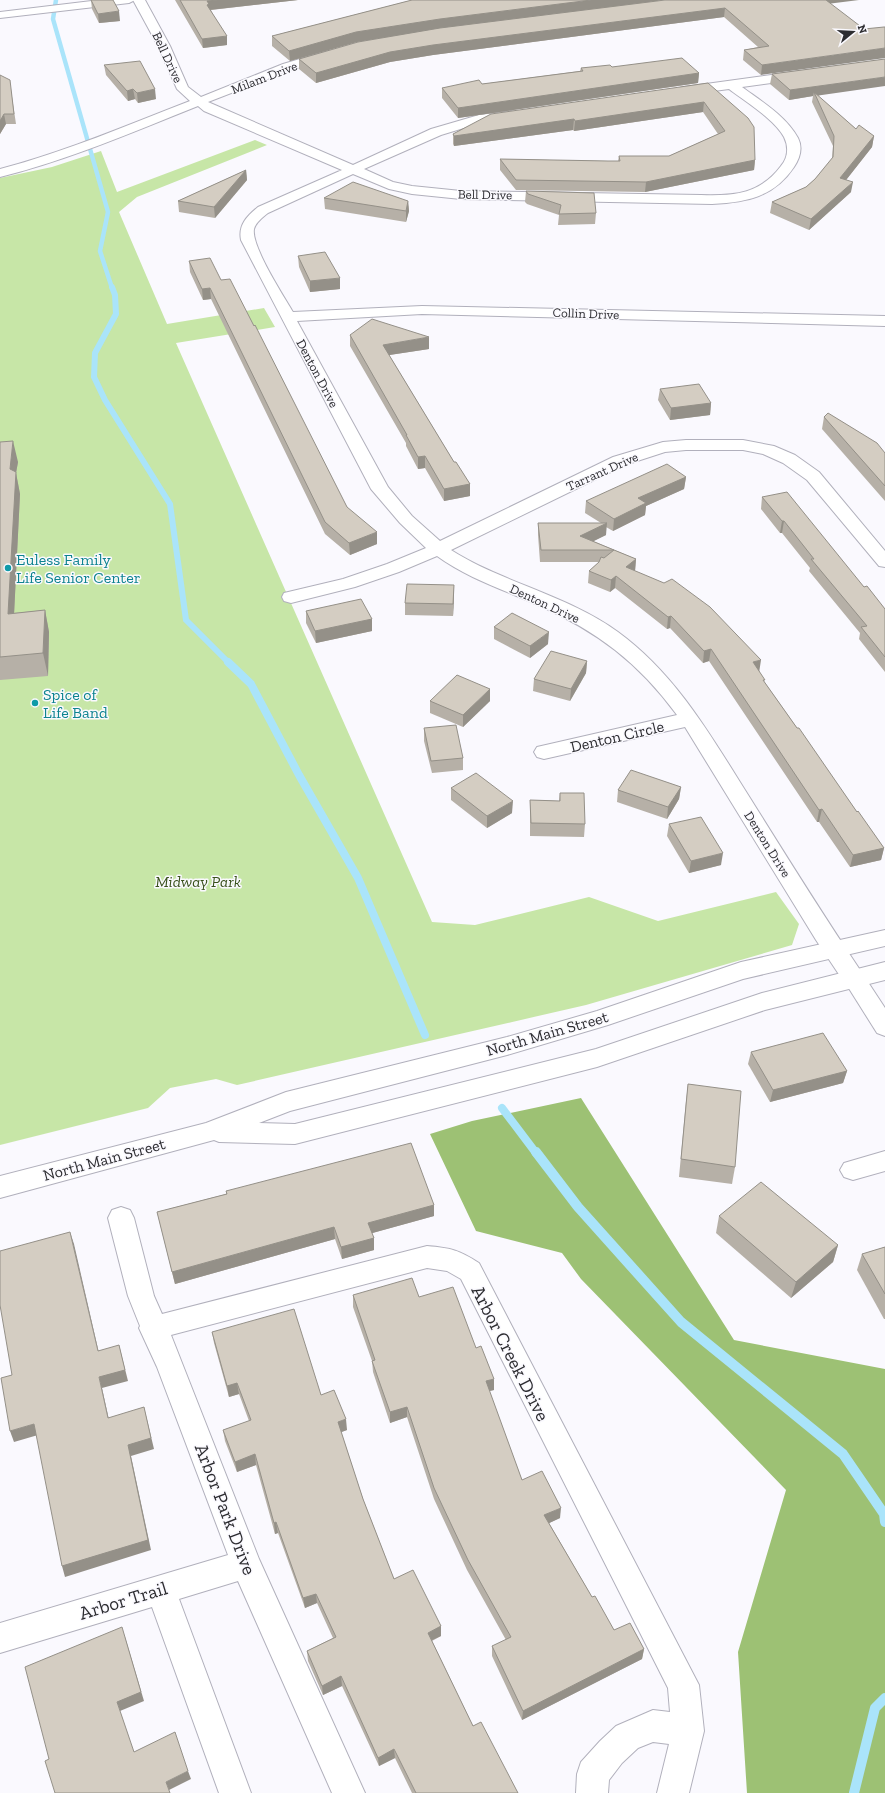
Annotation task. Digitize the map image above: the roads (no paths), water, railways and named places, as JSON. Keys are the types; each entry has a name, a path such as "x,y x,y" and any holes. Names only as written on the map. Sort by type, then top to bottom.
{"street":[{"path":"0,15 129,0"},
{"name":"Bell Drive","path":"140,0 164,46 183,89 208,108 389,185 412,190 461,195 705,200 737,198 765,189 775,182 794,158 792,139 781,126 732,84"},
{"name":"Milam Drive","path":"0,173 38,164 287,67 338,52"},
{"path":"669,93 816,73"},
{"name":"Denton Drive","path":"528,112 479,119 436,132 263,210 253,218 245,235 250,247 380,489 398,512 422,537 457,562 598,628 645,667 664,686 690,719 834,950 885,1027"},
{"name":"Collin Drive","path":"288,317 422,310 885,321"},
{"name":"Tarrant Drive","path":"291,597 349,583 438,549 619,461 663,447 715,444 743,445 768,450 789,459 813,476 885,562"},
{"name":"Denton Circle","path":"544,752 690,719"},
{"name":"North Main Street","path":"0,1187 209,1132 286,1102 483,1052 600,1019 741,971 885,938"},
{"name":"North Main Street","path":"209,1132 295,1134 597,1058 762,1002 885,971"},
{"path":"853,1170 885,1161"},
{"name":"Arbor Park Drive","path":"121,1218 141,1296 153,1328 171,1367 246,1564 349,1793"},
{"name":"Arbor Creek Drive","path":"153,1328 427,1257 452,1260 470,1272 683,1685 688,1731 673,1793"},
{"name":"Arbor Trail","path":"0,1638 246,1564"},
{"path":"160,1589 235,1793"},
{"path":"592,1793 593,1774 611,1752 627,1737 653,1726 688,1731"}],"waterway":[{"path":"56,0 53,19 108,212 100,251 112,288"},
{"path":"112,287 115,295 116,314 95,353 94,377 105,400 170,504 186,620 228,662"},
{"path":"228,662 251,684 299,775 358,878 425,1035"},
{"path":"502,1108 536,1153"},
{"path":"536,1152 578,1207 681,1322 843,1454 884,1514 885,1522"},
{"path":"854,1793 875,1708 885,1698"}],"place":[{"name":"Euless Family Life Senior Center","path":"8,568"},
{"name":"Spice of Life Band","path":"35,703"}],"park label":[{"name":"Midway Park","path":"198,881"}]}
